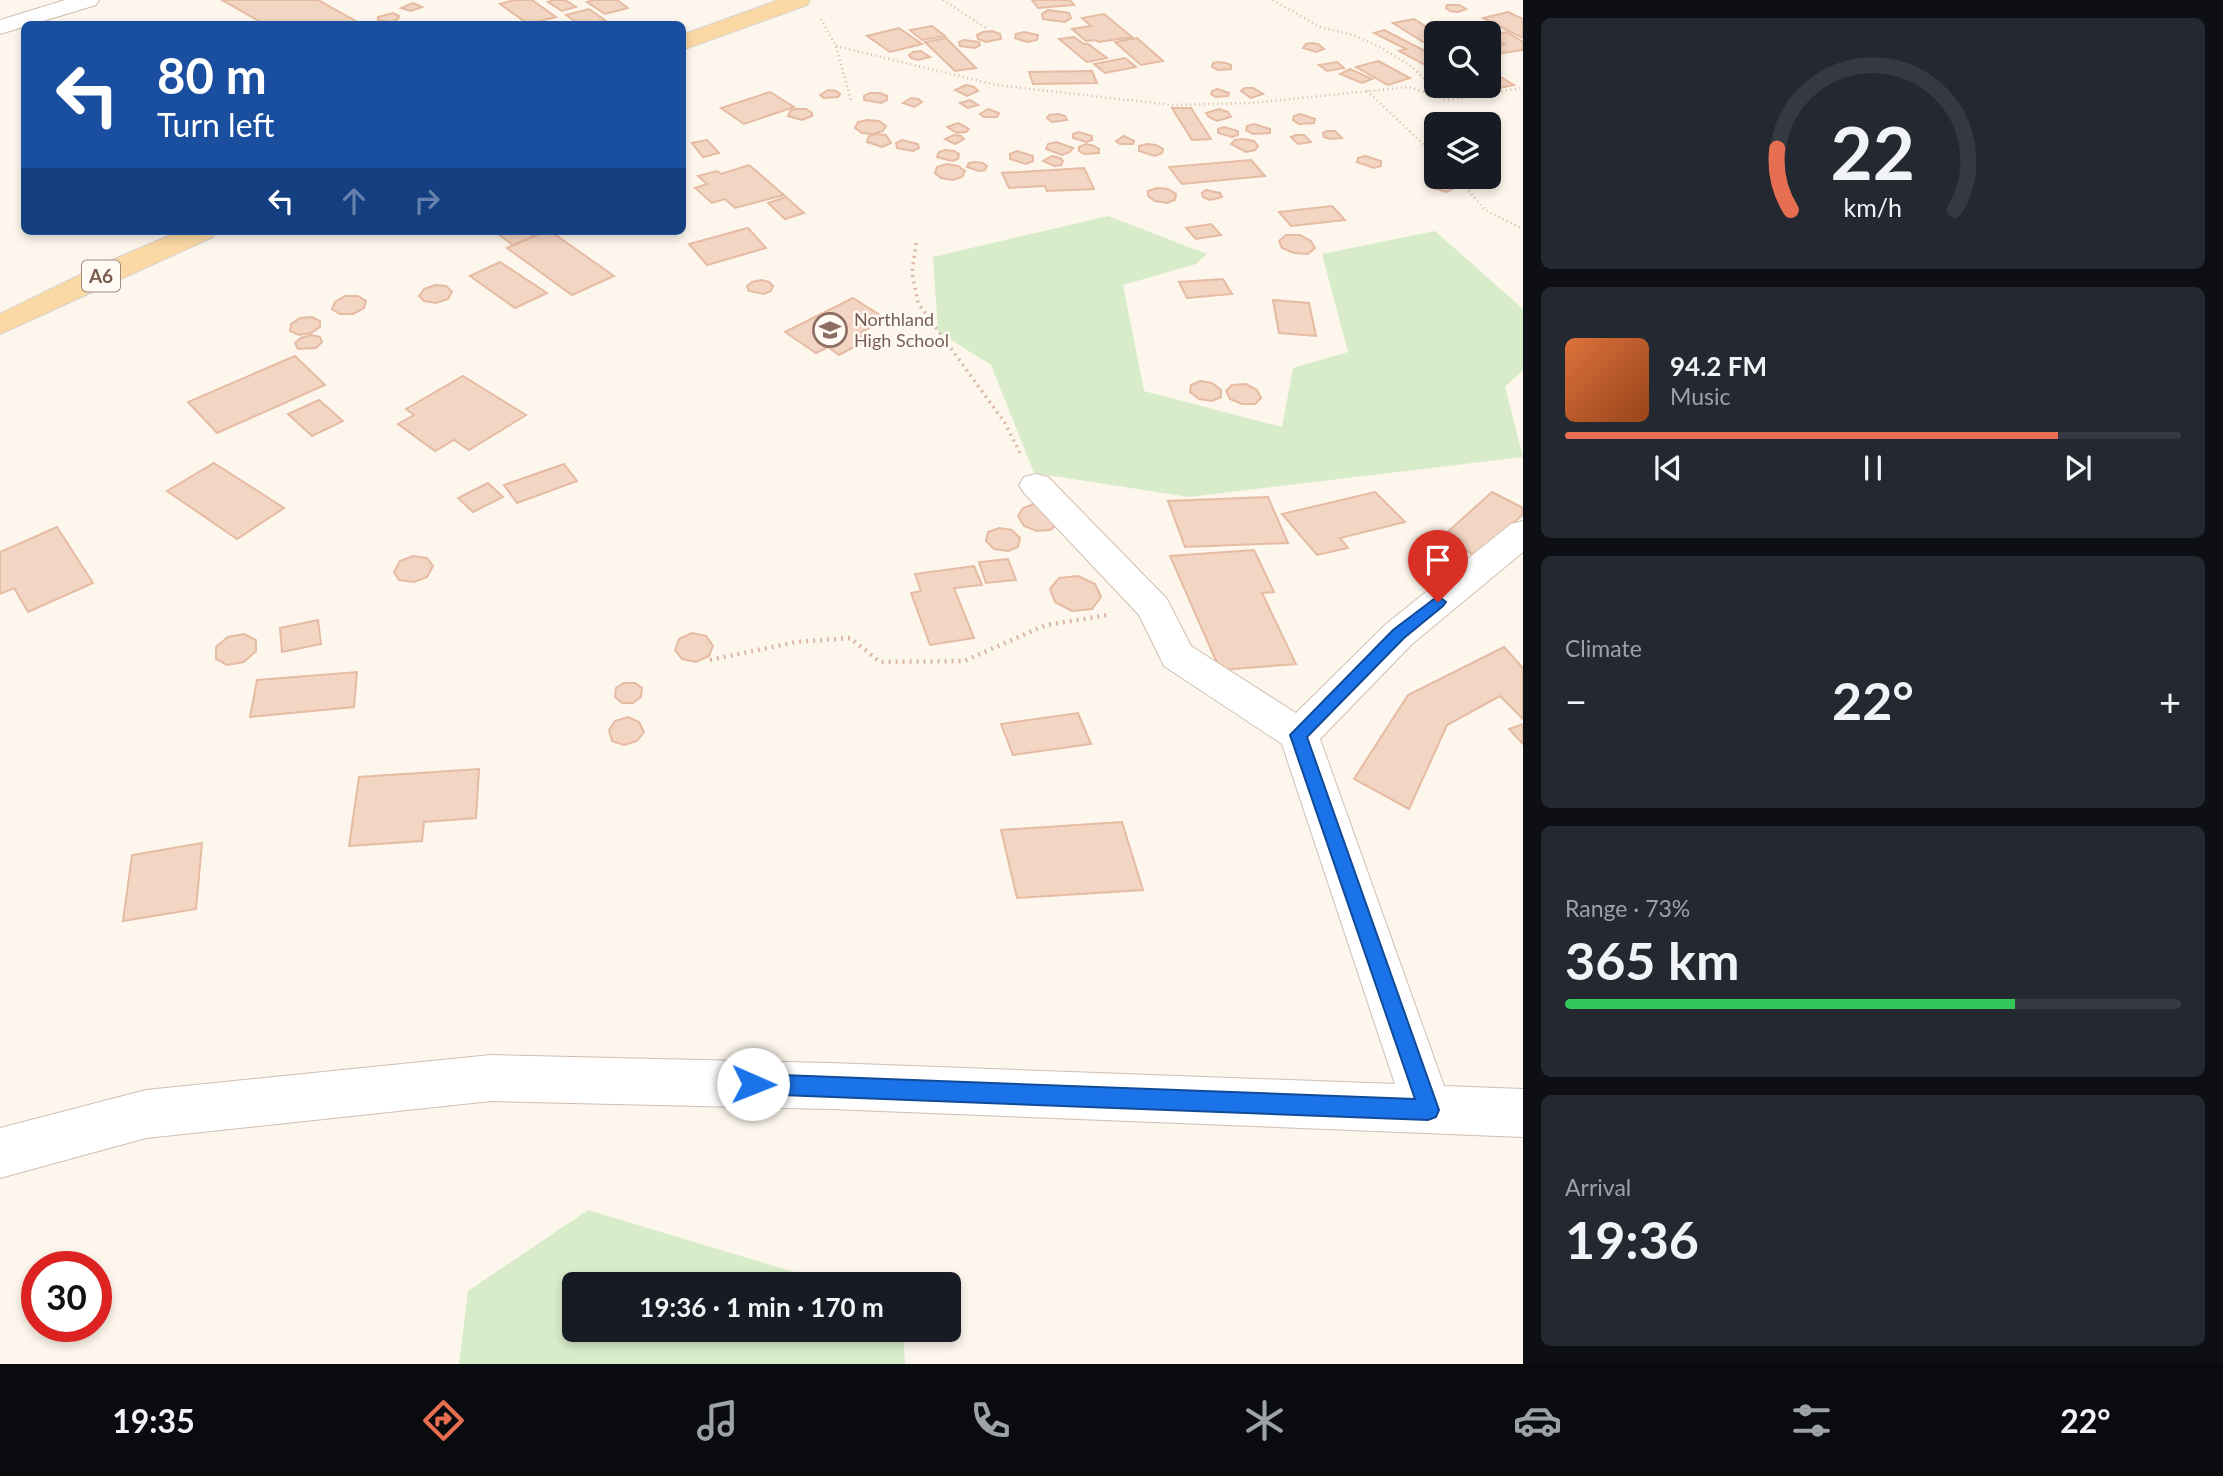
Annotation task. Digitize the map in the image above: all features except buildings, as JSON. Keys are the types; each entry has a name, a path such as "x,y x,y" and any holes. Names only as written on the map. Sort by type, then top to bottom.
{"main road":[{"path":"686,42 808,6"},
{"name":"A6","path":"0,325 106,273 194,235"}],"street":[{"path":"0,27 88,0"},
{"path":"1036,485 1154,608 1177,656 1299,735 1428,1110"},
{"path":"1299,735 1399,634 1523,533"},
{"path":"0,1153 146,1114 491,1078 831,1086 1523,1113"}],"path":[{"path":"943,0 986,28"},
{"path":"1273,0 1320,27 1353,35 1378,46 1411,66 1447,100"},
{"path":"808,6 836,46 851,100"},
{"path":"836,46 996,85 1172,105 1251,103 1409,87 1447,100 1523,88"},
{"path":"1367,91 1424,145"},
{"path":"1467,189 1485,211 1523,229"},
{"path":"916,243 912,273 918,303 1005,423 1036,485"},
{"path":"710,660 796,642 850,638 880,662 964,660 1046,625 1154,608"}],"green space":[{"path":"1108,216 1207,254 1196,264 1123,285 1144,391 1282,427 1293,368 1348,352 1322,254 1435,231 1523,309 1523,370 1505,387 1523,457 1189,497 1034,473 991,365 938,332 933,257"},
{"path":"588,1210 794,1272 562,1272 562,1342 904,1342 905,1364 459,1364 468,1291"}],"place":[{"name":"Northland High School","path":"830,330"}],"route":[{"path":"753,1084 1428,1110 1299,735 1399,634 1438,602"}]}
